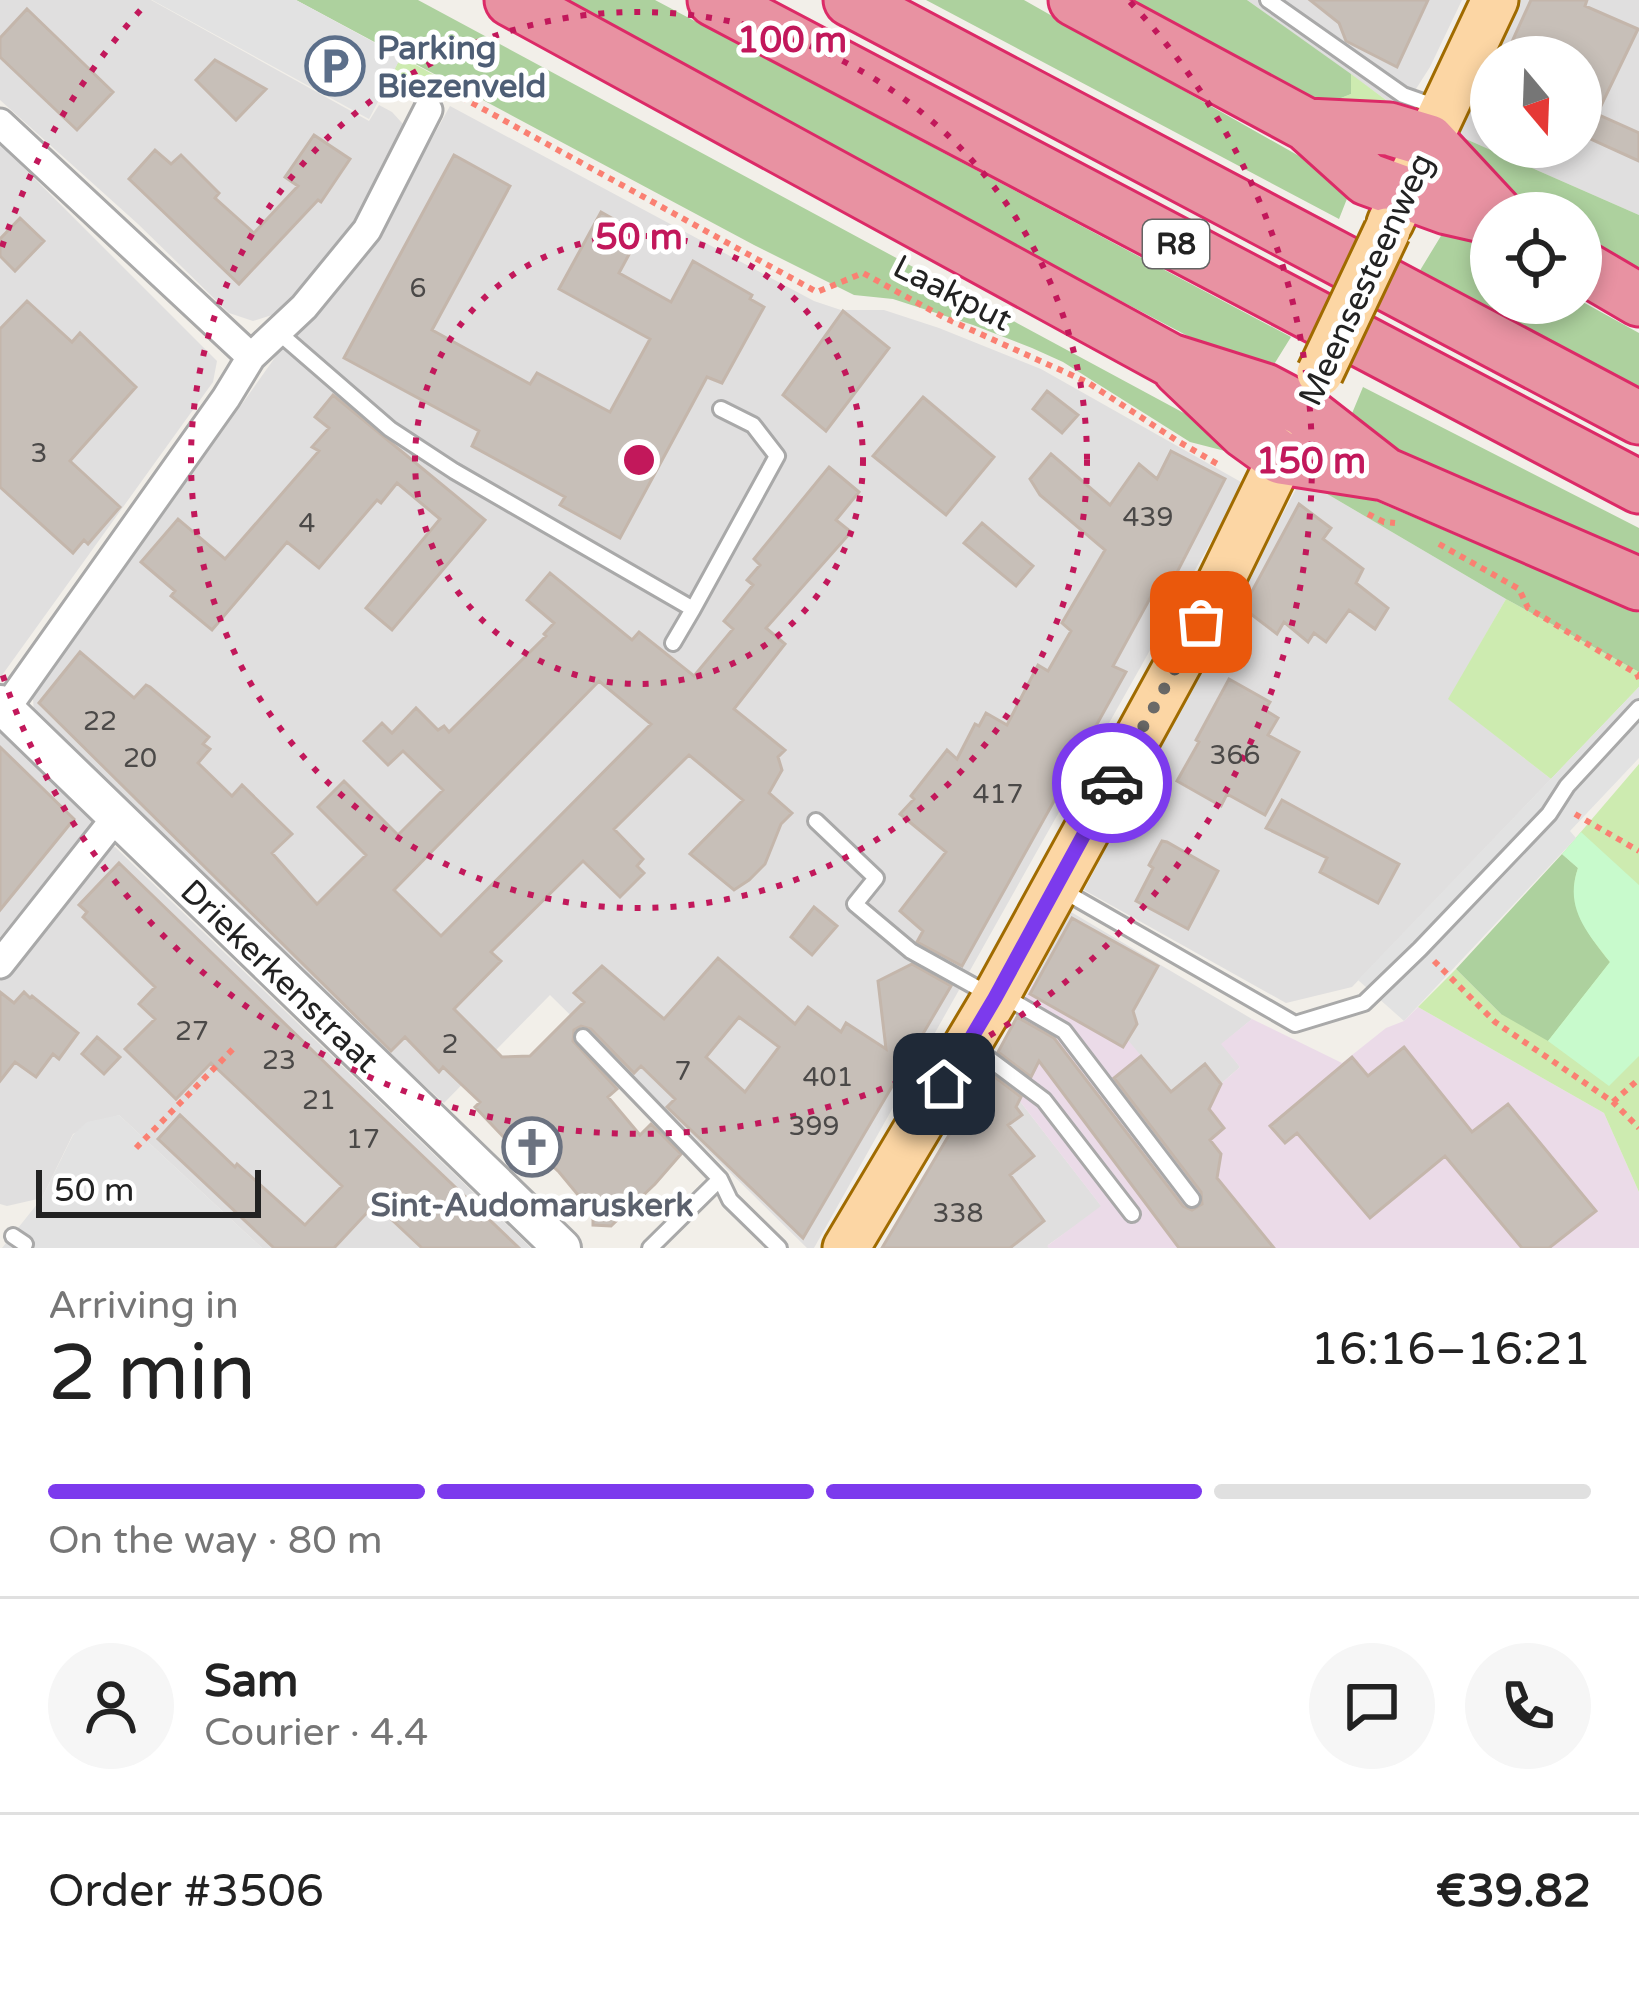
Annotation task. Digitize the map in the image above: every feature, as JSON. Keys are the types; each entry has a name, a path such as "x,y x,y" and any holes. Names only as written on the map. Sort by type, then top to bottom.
{"highway":[{"path":"511,0 1170,359 1265,390 1312,391 1368,490"},
{"name":"R8","path":"714,0 1639,487"},
{"name":"R8","path":"850,0 1639,418"},
{"path":"1075,0 1307,125 1367,179 1396,213 1470,215"},
{"path":"1307,125 1437,126 1479,192"},
{"path":"1602,278 1639,300"},
{"path":"1170,359 1245,432 1273,475 1368,490 1639,584"}],"main road":[{"name":"Meensesteenweg","path":"846,1248 996,995 1201,622 1495,0"}],"street":[{"path":"3,707 251,357 304,307 367,230 428,110"},
{"path":"0,123 251,357"},
{"name":"Driekerkenstraat","path":"3,707 562,1248"},
{"path":"0,964 117,816"}],"lane":[{"path":"1268,0 1403,95 1437,126"},
{"path":"278,332 390,429 693,609"},
{"path":"673,644 777,456 753,424 721,409"},
{"path":"1055,887 1295,1024 1364,1003 1549,814 1567,786 1639,708"},
{"path":"816,821 877,878 855,904 911,951 1064,1031 1192,1199"},
{"path":"583,1037 720,1179 730,1200 779,1248"},
{"path":"968,1043 1045,1100 1132,1214"},
{"path":"650,1248 720,1179"}],"path":[{"name":"Laakput","path":"428,110 454,93 817,292 863,273 945,318 1087,382 1176,440 1273,475"},
{"path":"1368,490 1384,522 1403,524"},
{"path":"1422,534 1519,590 1528,608 1639,679"},
{"path":"1557,802 1639,851"},
{"path":"1420,949 1495,1022 1613,1102 1639,1128"},
{"path":"136,1148 235,1048"},
{"path":"1613,1102 1639,1079"}],"shaded area":[{"path":"0,0 151,0 369,121 379,105 392,112 403,124 404,138 356,228 295,298 272,315 253,321 229,313 0,100"},
{"name":"Parking Biezenveld","path":"152,0 296,0 401,57 369,119"},
{"path":"1247,0 1462,0 1407,103 1383,113 1389,102"},
{"path":"1516,0 1639,0 1639,215 1602,199 1602,192 1587,192 1532,168 1602,168 1602,36 1501,36"},
{"path":"450,106 814,301 841,310 884,310 1041,369 1241,482 814,1248 807,1248 550,995 444,1103 402,1065 391,1064 34,715 33,698 276,356 386,222"},
{"path":"1470,110 1470,141 1459,136"},
{"path":"0,144 217,361 213,382 0,678"},
{"path":"1304,483 1506,599 1449,699 1551,779 1352,987 1286,1003 1084,890 1296,489"},
{"path":"1639,687 1639,758 1570,831 1576,838 1404,1021 1358,980"},
{"path":"0,729 97,819 0,937"},
{"path":"104,846 115,847 531,1248 262,1248 119,1115 73,1134 42,1198 0,1204 0,981"},
{"path":"1071,912 1252,1019 1222,1044 1240,1067 1193,1119 1034,981"},
{"path":"1034,981 1117,1027 1193,1118 1240,1067 1221,1044 1252,1019 1342,1063 1418,1007 1604,1113 1639,1192 1639,1248 1049,1248 1101,1206 990,1067"},
{"path":"990,1067 1102,1207 1049,1248 881,1248"},
{"path":"119,1115 262,1248 2,1248 42,1198 73,1135 87,1122"}],"green space":[{"path":"296,0 418,0 1232,439 1225,451 1190,442 1063,362 1032,348 893,299 854,295"},
{"path":"548,0 655,0 1291,337 1273,366 1243,365"},
{"path":"926,0 1024,0 1352,186 1339,219"},
{"path":"1132,0 1247,0 1351,74 1351,94 1326,104"},
{"path":"401,57 440,78 420,88 405,85 391,75"},
{"path":"1351,74 1390,103 1383,113 1326,104 1351,94"},
{"path":"1459,136 1470,141 1470,164"},
{"path":"1471,168 1532,168 1587,192 1508,192"},
{"path":"1602,199 1639,215 1639,268 1602,247"},
{"path":"1447,226 1470,239 1470,304 1416,277"},
{"path":"1602,313 1639,333 1639,389 1510,324 1602,324"},
{"path":"1363,387 1639,528 1639,565 1481,499 1348,423"},
{"path":"1331,482 1639,613 1639,672 1317,488"},
{"path":"1506,599 1639,672 1639,687 1551,779 1448,699"},
{"path":"1639,764 1639,1192 1604,1113 1418,1007 1456,969 1501,1014 1578,868 1562,854"},
{"path":"1581,832 1639,885 1639,1056 1609,1086 1548,1041 1610,962 1580,919 1574,895 1578,868 1562,854"},
{"path":"1562,854 1578,868 1577,906 1610,962 1548,1041 1501,1014 1456,969"}],"building":[{"path":"1310,0 1428,0 1397,67 1346,41 1339,23"},
{"path":"1531,0 1587,0 1585,6 1638,29 1602,104 1602,36 1515,36"},
{"path":"27,9 113,92 77,130 0,57 0,38"},
{"path":"215,60 266,89 236,120 196,80"},
{"path":"1602,116 1639,133 1639,161 1602,144"},
{"path":"314,135 350,159 321,202 239,284 129,179 155,150 171,164 181,155 219,193 215,198 254,233 298,186 285,177"},
{"path":"454,155 510,186 432,330 530,384 537,373 610,412 650,339 559,289 601,212 640,234 619,273 671,302 693,261 764,307 722,383 707,377 620,538 560,505 565,497 472,446 479,431 344,358"},
{"path":"20,218 44,241 15,271 0,256 0,239"},
{"path":"27,301 72,342 80,333 136,387 70,461 120,507 88,544 84,540 73,553 0,487 0,329"},
{"path":"843,311 889,348 826,431 783,395"},
{"path":"1047,391 1078,415 1062,433 1033,409"},
{"path":"333,395 485,520 392,630 366,608 440,519 397,483 319,568 287,542 212,630 171,596 175,591 141,562 178,519 225,559 319,451 312,447 329,428 315,417"},
{"path":"923,397 994,457 946,515 873,456"},
{"path":"1171,451 1225,479 1170,586 1160,580 1113,666 1126,672 962,966 917,942 923,931 900,911 946,852 900,814 947,750 957,759 986,713 1007,725 1038,665 1048,671 1071,631 1062,623 1105,550 1040,495 1030,479 1051,454 1110,505 1139,464 1157,479"},
{"path":"829,467 859,492 836,520 851,532 766,628 785,644 734,709 785,750 778,757 782,770 769,793 792,813 781,824 765,864 734,890 690,854 743,800 689,755 614,829 643,859 637,866 644,873 620,897 583,861 491,952 501,961 454,1009 502,1057 530,1056 584,1002 574,993 602,966 664,1019 718,958 795,1024 808,1007 841,1032 846,1023 886,1049 878,981 912,964 951,986 803,1238 667,1107 675,1099 641,1066 634,1073 591,1029 581,1026 574,1030 573,1041 617,1089 608,1097 640,1135 651,1124 681,1154 611,1226 593,1225 593,1213 559,1172 546,1160 533,1168 475,1107 480,1102 443,1067 439,1072 405,1037 391,1051 39,703 80,652 134,698 146,685 150,687 209,737 203,744 210,749 198,763 232,796 242,785 292,834 272,853 317,904 366,855 318,807 344,781 398,835 443,790 403,751 388,765 364,741 382,723 392,733 416,708 438,730 444,726 449,732 546,636 554,623 527,600 550,573 632,640 639,632 694,676 733,629 724,621 753,585 747,580 760,565 754,559","holes":["599,681 651,724 441,936 394,890","739,1017 779,1047 745,1092 706,1057"]},
{"path":"1299,504 1331,528 1323,539 1363,569 1356,583 1388,608 1375,629 1349,610 1326,642 1314,633 1308,642 1284,622 1277,634 1243,608"},
{"path":"982,523 1033,566 1016,586 964,543"},
{"path":"1229,679 1270,702 1265,710 1278,718 1268,735 1299,752 1265,815 1227,794 1221,806 1177,781"},
{"path":"0,747 74,819 0,910"},
{"path":"1282,800 1399,864 1378,903 1320,872 1327,858 1266,828"},
{"path":"1162,841 1218,871 1188,929 1136,901"},
{"path":"119,863 519,1248 422,1248 375,1204 334,1248 274,1248 158,1139 180,1115 305,1225 342,1186 211,1063 176,1099 125,1049 155,1019 139,1004 155,987 83,917 87,912 79,905"},
{"path":"814,907 837,926 812,955 791,937"},
{"path":"1072,918 1158,966 1133,1011 1137,1024 1123,1047 1030,994"},
{"path":"0,992 14,1003 24,992 32,996 78,1033 59,1059 53,1054 36,1077 15,1062 0,1081"},
{"path":"1017,1017 1054,1038 1183,1206 1192,1210 1202,1204 1201,1192 1114,1078 1141,1056 1171,1092 1205,1064 1221,1084 1209,1109 1224,1128 1210,1140 1221,1154 1217,1178 1274,1248 1179,1248 1039,1061 1031,1077 998,1052"},
{"path":"97,1037 120,1057 104,1074 82,1054"},
{"path":"1404,1047 1472,1132 1508,1104 1596,1211 1549,1248 1522,1248 1445,1156 1370,1218 1297,1133 1285,1143 1270,1126 1352,1057 1368,1076"},
{"path":"987,1071 1021,1097 1016,1107 1022,1115 1008,1125 1034,1156 1010,1175 1044,1221 1010,1248 882,1248"}],"way so far":[{"path":"1112,783 1201,622"}],"place":[{"name":"Parking Biezenveld","path":"335,66"},
{"name":"Sint-Audomaruskerk","path":"532,1147"}],"route":[{"path":"944,1084 1112,783"}]}
